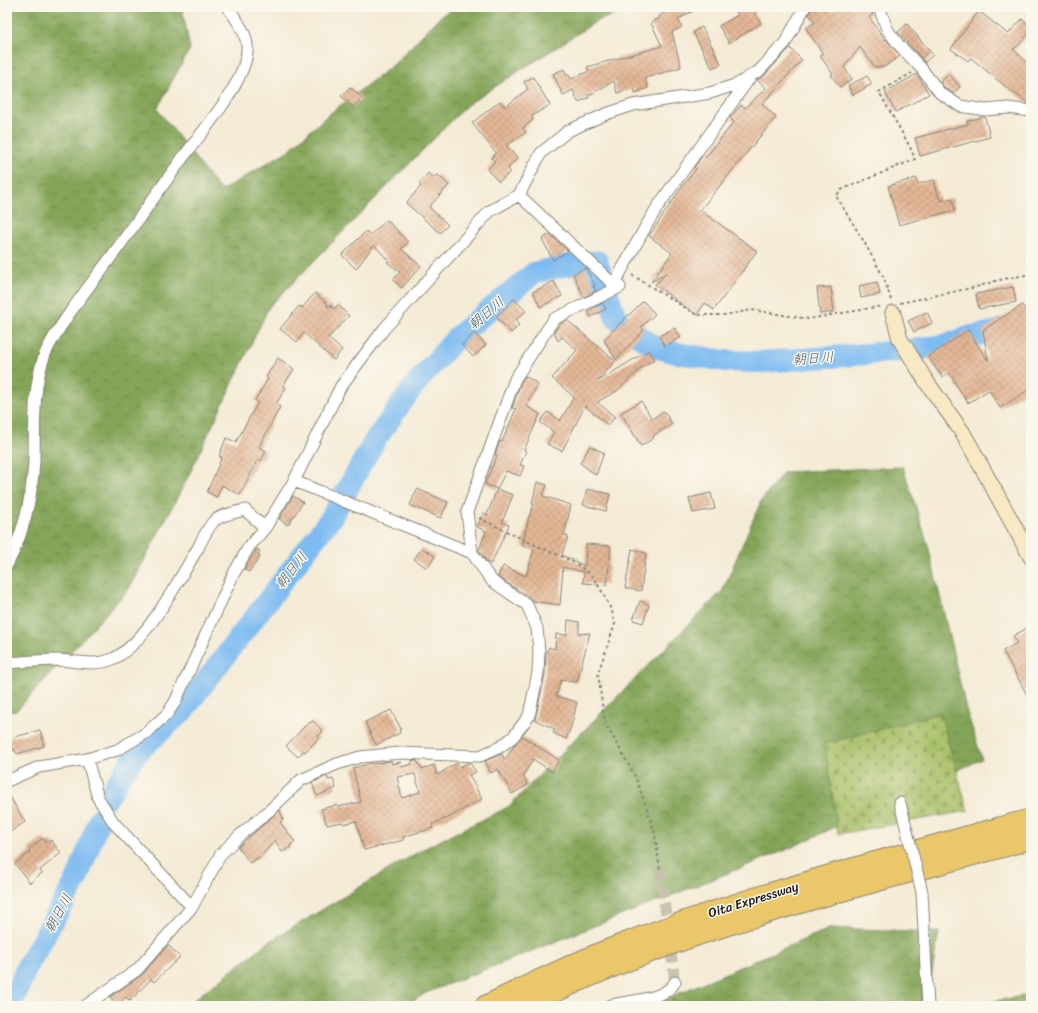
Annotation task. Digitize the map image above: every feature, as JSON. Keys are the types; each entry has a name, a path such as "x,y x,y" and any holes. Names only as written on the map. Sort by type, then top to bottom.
{"highway":[{"name":"Oita Expressway","path":"485,1006 542,978 616,946 681,922 772,893 1031,819"},
{"name":"Oita Expressway","path":"526,1006 550,994 622,964 693,937 778,909 1031,839"}],"street":[{"path":"7,565 15,550 28,509 34,464 36,391 45,354 51,342 70,314 176,166 214,117 244,68 248,52 247,41 243,29 228,7"},
{"path":"7,781 39,767 87,759 117,750 146,733 167,714 175,702 233,575 248,548 265,528 294,481 341,386 384,329 490,211 519,195 541,152 568,131 626,107 710,93 738,84 759,71 785,43 805,7"},
{"path":"879,7 887,29 898,44 921,68 940,93 960,106 985,110 1008,108 1031,110"},
{"path":"614,284 658,206 752,75"},
{"path":"85,1006 137,970 192,907 221,854 240,834 270,810 301,780 337,764 360,757 400,753 480,756 500,747 513,737 529,716 538,673 539,652 537,628 527,605 492,581 472,553 467,512 515,379 554,319 620,287 614,284 519,195"},
{"path":"893,309 900,339 928,384 963,433 1031,557"},
{"path":"294,481 472,553"},
{"path":"7,663 59,660 93,663 109,661 117,657 127,651 138,640 160,610 214,521 232,512 245,510 265,528"},
{"path":"87,759 98,798 114,823 192,907"},
{"path":"900,803 922,892 928,1006"},
{"path":"608,1006 655,996 673,986 675,982"}],"path":[{"path":"893,309 891,296 884,278 836,196 841,190 915,159 910,147 879,92 921,68"},
{"path":"622,269 697,315 724,315 752,310 809,319 893,309 999,280 1031,274"},
{"path":"467,512 580,566 593,577 601,590 612,611 615,624 598,673 603,711 606,725 634,774 644,800 655,834 660,870"}],"green space":[{"path":"7,7 182,7 190,49 157,109 221,191 289,150 328,115 393,65 440,17 454,7 636,7 597,21 467,105 269,307 187,479 129,589 16,711 7,712"},
{"path":"903,467 928,545 966,709 982,759 786,850 426,993 404,1006 186,1006 267,943 423,849 508,807 723,590 761,501 784,472"},
{"path":"940,713 968,811 838,834 825,744"},
{"path":"831,928 939,932 926,1006 649,1006"},
{"path":"1031,993 1031,1006 964,1006 1029,995"}],"building":[{"path":"676,7 701,7 678,19 682,27 672,32 681,67 645,78 648,88 635,93 634,88 617,93 614,81 588,96 589,98 578,102 573,90 563,95 553,74 564,69 567,76 569,75 571,79 589,71 587,67 662,46 651,23 660,18 659,16"},
{"path":"733,7 763,7 754,13 761,23 729,43 719,26 738,15"},
{"path":"812,7 869,7 873,14 869,17 885,40 886,39 900,56 884,67 875,67 860,47 844,67 852,79 840,87 820,56 823,54 806,28 815,22 809,14"},
{"path":"979,11 1008,34 1022,19 1031,27 1031,31 1017,47 1013,49 1031,66 1031,104 1007,88 971,58 968,61 951,49"},
{"path":"907,24 933,55 925,62 898,32"},
{"path":"702,27 721,64 712,68 693,32"},
{"path":"790,48 802,60 762,104 776,117 700,210 757,251 714,310 705,303 697,315 655,285 666,273 651,282 672,253 649,236 684,184 696,169 694,167 703,155 706,157 734,122 730,118 741,105 745,108 766,88 757,80 764,76"},
{"path":"917,74 929,94 896,112 885,92"},
{"path":"949,74 960,87 953,93 945,88 940,82"},
{"path":"867,76 872,84 853,95 848,86"},
{"path":"533,77 550,105 532,116 533,120 523,128 526,132 506,146 518,158 508,168 510,172 499,182 487,170 495,161 491,158 496,153 472,123 500,101 505,107 528,89 524,82"},
{"path":"350,87 362,98 353,107 341,96"},
{"path":"985,117 990,137 920,156 915,138 968,124 967,121"},
{"path":"428,173 434,178 437,174 449,185 429,207 448,225 440,233 406,203 421,186 419,184"},
{"path":"916,178 918,184 934,180 940,201 952,198 955,210 899,225 888,186"},
{"path":"387,220 408,242 401,249 421,266 402,288 393,280 400,272 387,262 389,261 374,245 356,269 342,255 366,231 370,235"},
{"path":"550,234 568,251 553,260 542,239"},
{"path":"586,268 596,291 584,297 573,274"},
{"path":"554,281 562,296 540,307 533,292"},
{"path":"877,282 880,294 861,298 859,286"},
{"path":"831,287 834,312 820,314 817,288"},
{"path":"1013,287 1016,302 979,309 976,294"},
{"path":"315,293 328,304 328,307 330,305 334,309 338,305 349,316 328,338 342,350 334,360 304,333 297,342 280,329 299,306 302,308"},
{"path":"514,299 526,311 515,321 519,325 511,333 496,317"},
{"path":"643,301 655,314 641,327 644,330 616,360 604,340"},
{"path":"603,303 606,309 591,317 588,311"},
{"path":"1022,305 1031,319 1031,388 1000,408 989,390 968,403 949,373 942,377 928,357 968,330 988,361 983,330"},
{"path":"927,312 932,323 914,332 908,321"},
{"path":"567,320 615,361 598,381 649,350 655,359 642,367 617,391 597,402 615,417 608,425 585,406 562,451 547,444 554,432 540,422 548,412 560,421 574,397 552,378 577,350 562,337 558,341 554,332 560,324"},
{"path":"675,328 681,337 665,346 659,336"},
{"path":"474,333 486,345 473,357 462,345"},
{"path":"278,358 294,369 283,386 286,388 276,404 280,407 259,447 266,451 261,461 258,459 240,495 222,485 217,497 207,492 222,457 219,456 226,438 236,442 258,402 255,400 268,379 266,377"},
{"path":"525,376 538,384 526,406 540,414 524,450 526,451 520,465 524,466 520,476 506,471 497,489 485,484 497,455 495,454 500,441 502,442 516,409 512,408 521,382"},
{"path":"641,401 652,419 664,411 672,424 653,436 654,438 641,446 621,413"},
{"path":"590,446 604,453 596,475 580,463"},
{"path":"537,482 547,485 543,496 571,505 564,535 568,536 562,555 585,566 586,544 611,546 607,585 583,583 584,572 563,567 560,605 533,601 498,577 503,566 526,576 534,549 522,546 529,517 534,504 532,504"},
{"path":"417,489 448,502 441,518 410,505"},
{"path":"497,489 513,495 502,522 509,525 491,564 487,562 479,550 486,531 477,527 483,513 487,515"},
{"path":"587,489 610,494 606,511 583,505"},
{"path":"711,493 715,509 693,513 689,498"},
{"path":"293,496 303,502 288,525 279,519"},
{"path":"422,548 435,556 427,568 414,559"},
{"path":"257,549 260,551 258,554 260,557 249,572 244,569"},
{"path":"632,549 646,553 641,591 625,588"},
{"path":"640,601 649,605 643,623 633,620"},
{"path":"568,620 579,622 579,634 590,633 577,682 561,680 556,696 577,702 571,727 566,739 553,733 555,729 535,720 545,674 546,653 549,647 555,649 556,634 567,635"},
{"path":"1031,626 1031,702 1003,651 1017,643 1013,636"},
{"path":"391,710 401,729 399,730 400,733 376,745 365,722"},
{"path":"313,721 323,731 318,736 319,738 298,757 286,746 305,726"},
{"path":"40,730 44,746 17,754 14,749 7,750 7,739"},
{"path":"522,736 559,760 552,772 533,759 523,776 528,785 512,794 498,769 491,773 485,761 502,754 505,760 514,745"},
{"path":"412,760 417,761 422,769 434,765 437,775 457,763 460,767 470,763 476,772 469,775 482,799 448,818 432,824 433,828 403,837 404,840 364,850 356,821 327,825 321,809 361,802 353,768 372,763 391,761 392,764 401,762 402,767 412,764","holes":["415,774 420,792 402,798 397,777"]},
{"path":"327,776 328,780 333,779 336,788 317,796 312,783"},
{"path":"7,792 25,822 7,834"},
{"path":"280,810 283,820 280,822 295,842 290,845 291,847 282,852 275,840 261,856 250,863 238,847"},
{"path":"43,838 47,843 51,840 61,853 40,870 42,873 30,883 15,864 30,852 29,849"},
{"path":"168,945 180,957 154,982 151,979 130,1001 126,997 118,1005 110,997 142,975"}],"waterway":[{"name":"朝日川","path":"107,798 136,754 182,712 331,518 374,442 413,387 458,336 534,273 558,267 597,261 616,318 629,330 658,348 677,353 725,361 760,362 911,350 945,345 972,336 998,331 1016,324 1031,321"},
{"name":"朝日川","path":"10,1006 28,965 77,879 100,818"}],"tunnel":[{"path":"660,870 675,982"}]}
